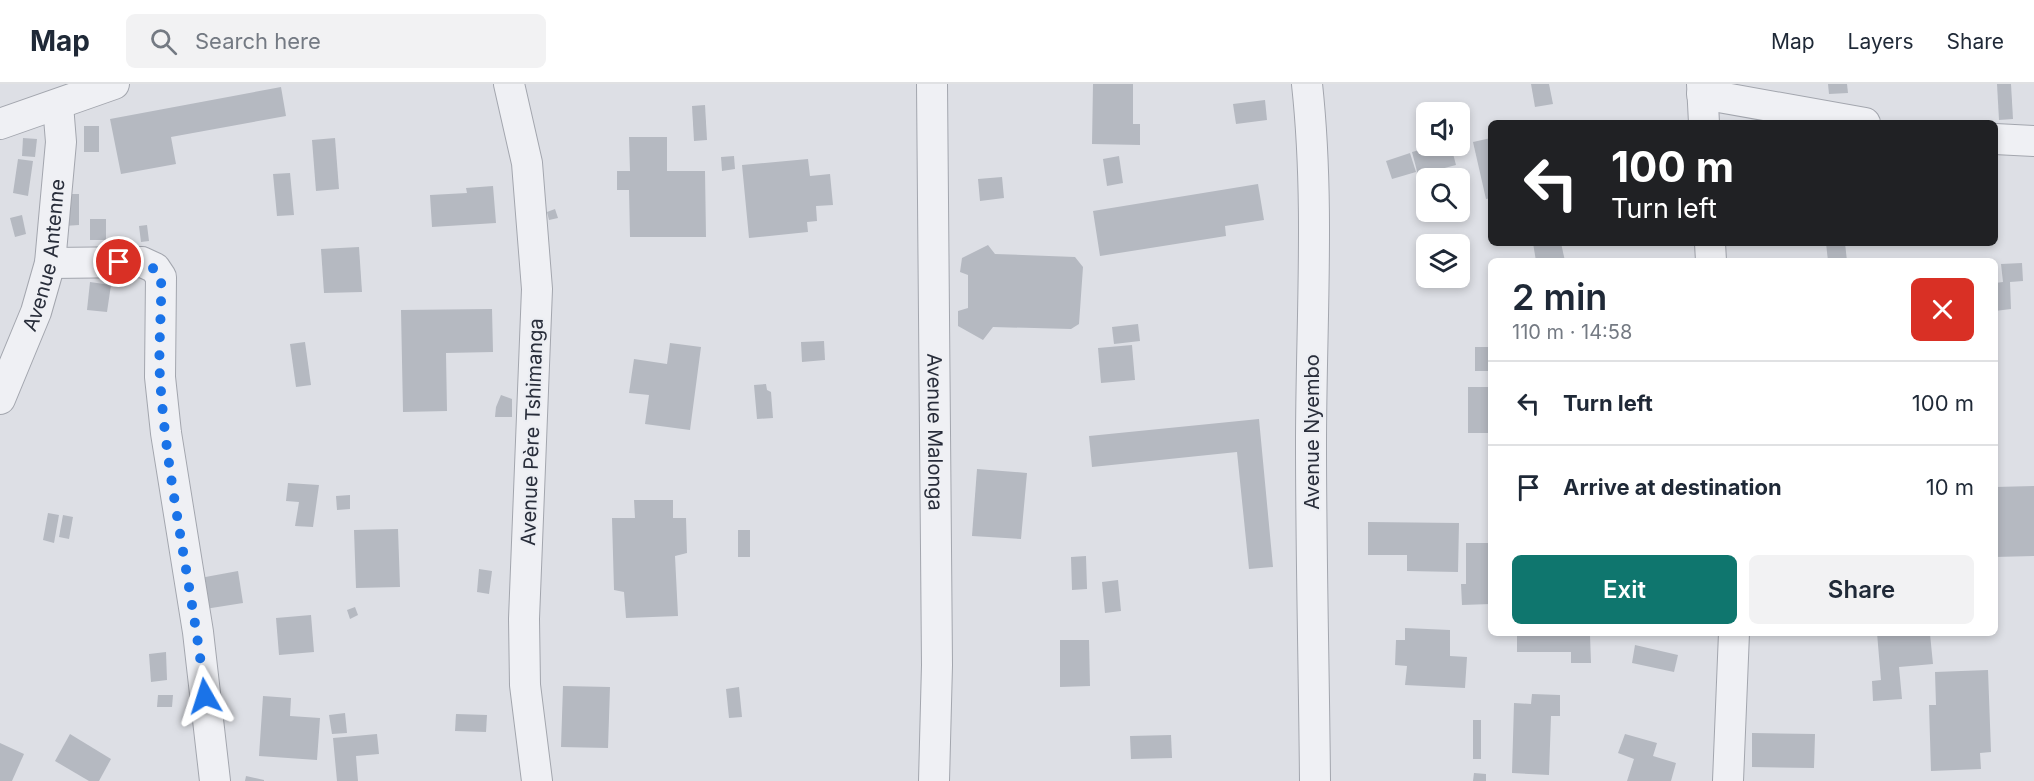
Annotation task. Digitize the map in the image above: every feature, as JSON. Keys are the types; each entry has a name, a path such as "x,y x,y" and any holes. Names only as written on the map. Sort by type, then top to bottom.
{"street":[{"path":"0,124 114,84"},
{"name":"Avenue Père Tshimanga","path":"509,84 528,163 537,289 524,630 525,685 537,781"},
{"name":"Avenue Malonga","path":"932,84 937,653 934,781"},
{"name":"Avenue Nyembo","path":"1307,84 1311,119 1313,243 1311,444 1315,781"},
{"path":"1703,100 1844,120"},
{"name":"Avenue Antenne","path":"0,399 36,312 50,264 61,142 58,105"},
{"path":"1998,139 2034,141"},
{"path":"50,264 142,262 155,268 161,277 160,377 166,433 198,632 215,781"},
{"path":"1728,781 1734,636"}],"building":[{"path":"1093,84 1133,84 1133,124 1140,124 1140,145 1092,144"},
{"path":"1531,84 1549,84 1553,104 1535,107"},
{"path":"1828,84 1847,84 1848,93 1829,94"},
{"path":"1997,84 2011,84 2013,119 1999,120"},
{"path":"281,87 286,116 171,137 176,164 121,174 110,119"},
{"path":"1265,100 1267,120 1236,124 1233,104"},
{"path":"705,105 707,140 694,141 692,106"},
{"path":"84,126 99,126 99,152 84,152"},
{"path":"629,137 667,137 667,171 705,171 706,237 630,237 629,190 617,190 617,171 630,171"},
{"path":"23,138 37,139 35,157 22,156"},
{"path":"335,138 339,189 316,191 312,140"},
{"path":"1488,139 1488,199 1486,199 1473,142"},
{"path":"1416,151 1416,156 1454,156 1456,165 1445,168 1416,168 1412,152"},
{"path":"1410,153 1416,172 1392,179 1386,161"},
{"path":"734,156 735,169 722,171 721,157"},
{"path":"1119,156 1123,183 1107,186 1103,159"},
{"path":"18,159 33,161 28,196 13,193"},
{"path":"808,159 810,176 830,174 833,205 816,206 817,221 807,222 808,232 749,238 742,165"},
{"path":"290,173 294,215 277,216 273,174"},
{"path":"1002,177 1004,198 980,201 978,179"},
{"path":"1258,184 1264,220 1225,226 1226,236 1100,256 1093,211"},
{"path":"493,186 496,223 432,227 430,195 467,193 466,188"},
{"path":"64,194 79,194 79,225 64,226"},
{"path":"555,209 558,218 549,220 547,212"},
{"path":"22,215 26,234 15,237 10,218"},
{"path":"90,219 106,219 106,240 90,240"},
{"path":"147,225 149,241 141,242 139,226"},
{"path":"988,245 995,254 1075,257 1083,267 1079,324 1071,329 993,327 983,340 958,326 958,311 968,308 968,275 960,272 962,258"},
{"path":"1534,246 1562,246 1564,258 1536,258"},
{"path":"1826,246 1845,246 1847,258 1828,258"},
{"path":"359,247 362,292 324,293 321,249"},
{"path":"2022,263 2023,281 2010,282 2011,309 1998,311 1998,283 2003,282 2001,264"},
{"path":"90,282 111,285 107,312 87,310"},
{"path":"492,309 493,352 446,353 447,411 403,412 401,310"},
{"path":"1138,324 1140,341 1114,344 1112,327"},
{"path":"824,341 825,360 802,362 801,342"},
{"path":"305,342 311,385 296,387 290,344"},
{"path":"670,343 701,347 690,430 645,424 649,395 629,393 634,359 667,364"},
{"path":"1132,345 1135,380 1101,383 1098,348"},
{"path":"1475,347 1488,347 1488,371 1475,371"},
{"path":"766,384 767,390 771,392 773,418 757,419 754,385"},
{"path":"1468,387 1488,387 1488,433 1468,433"},
{"path":"501,395 512,399 512,417 495,417"},
{"path":"1259,419 1273,567 1249,569 1237,452 1092,467 1089,436"},
{"path":"977,469 1027,473 1021,539 972,536"},
{"path":"288,483 319,485 313,527 295,526 299,502 286,501"},
{"path":"2034,486 2034,556 1998,557 1998,487"},
{"path":"350,495 350,509 337,510 336,496"},
{"path":"634,500 673,500 673,518 686,518 687,553 675,556 678,616 626,618 624,592 614,590 612,518 635,518"},
{"path":"48,513 59,515 54,543 43,540"},
{"path":"63,515 73,517 69,539 59,537"},
{"path":"1368,522 1459,523 1458,572 1407,571 1407,555 1368,555"},
{"path":"398,529 400,587 356,588 354,530"},
{"path":"738,530 750,530 750,557 738,557"},
{"path":"1466,543 1488,543 1488,604 1462,605 1461,584 1466,584"},
{"path":"1086,556 1087,589 1072,590 1071,557"},
{"path":"479,569 492,571 489,594 477,592"},
{"path":"238,571 243,603 205,609 200,578"},
{"path":"1118,580 1121,611 1105,613 1102,582"},
{"path":"355,607 358,615 350,619 347,610"},
{"path":"311,615 314,652 279,655 276,618"},
{"path":"1405,628 1450,630 1450,656 1467,657 1465,688 1405,685 1407,666 1395,665 1396,640 1405,640"},
{"path":"1517,636 1590,636 1591,663 1571,663 1571,652 1517,652"},
{"path":"1877,636 1930,636 1933,664 1899,667 1902,699 1873,701 1872,681 1881,680"},
{"path":"1060,640 1089,640 1090,686 1060,687"},
{"path":"1635,645 1678,655 1674,672 1632,663"},
{"path":"166,652 167,680 151,682 149,654"},
{"path":"1988,670 1991,752 1980,753 1981,769 1931,771 1929,705 1936,705 1935,672"},
{"path":"563,686 610,687 608,748 561,747"},
{"path":"739,687 742,717 729,718 726,689"},
{"path":"1532,694 1560,695 1560,716 1551,716 1549,775 1512,773 1514,703 1531,704"},
{"path":"158,695 173,695 172,707 157,707"},
{"path":"263,696 291,698 290,716 320,718 317,760 259,756"},
{"path":"345,713 347,733 332,734 329,715"},
{"path":"456,714 487,715 486,732 455,731"},
{"path":"1473,720 1481,720 1481,759 1473,759"},
{"path":"1752,733 1815,734 1814,768 1752,767"},
{"path":"70,734 111,759 99,781 89,781 55,761"},
{"path":"377,734 379,754 356,756 358,781 337,781 333,738"},
{"path":"1625,734 1657,743 1653,756 1676,763 1671,781 1627,781 1634,759 1618,753"},
{"path":"1171,735 1172,758 1131,759 1130,736"},
{"path":"0,743 24,754 12,781 0,781"},
{"path":"1474,773 1486,774 1486,781 1473,781"},
{"path":"246,776 264,780 264,781 245,781"}],"route":[{"path":"119,262 149,264 161,277 160,377 175,496 198,632 205,696"}]}
